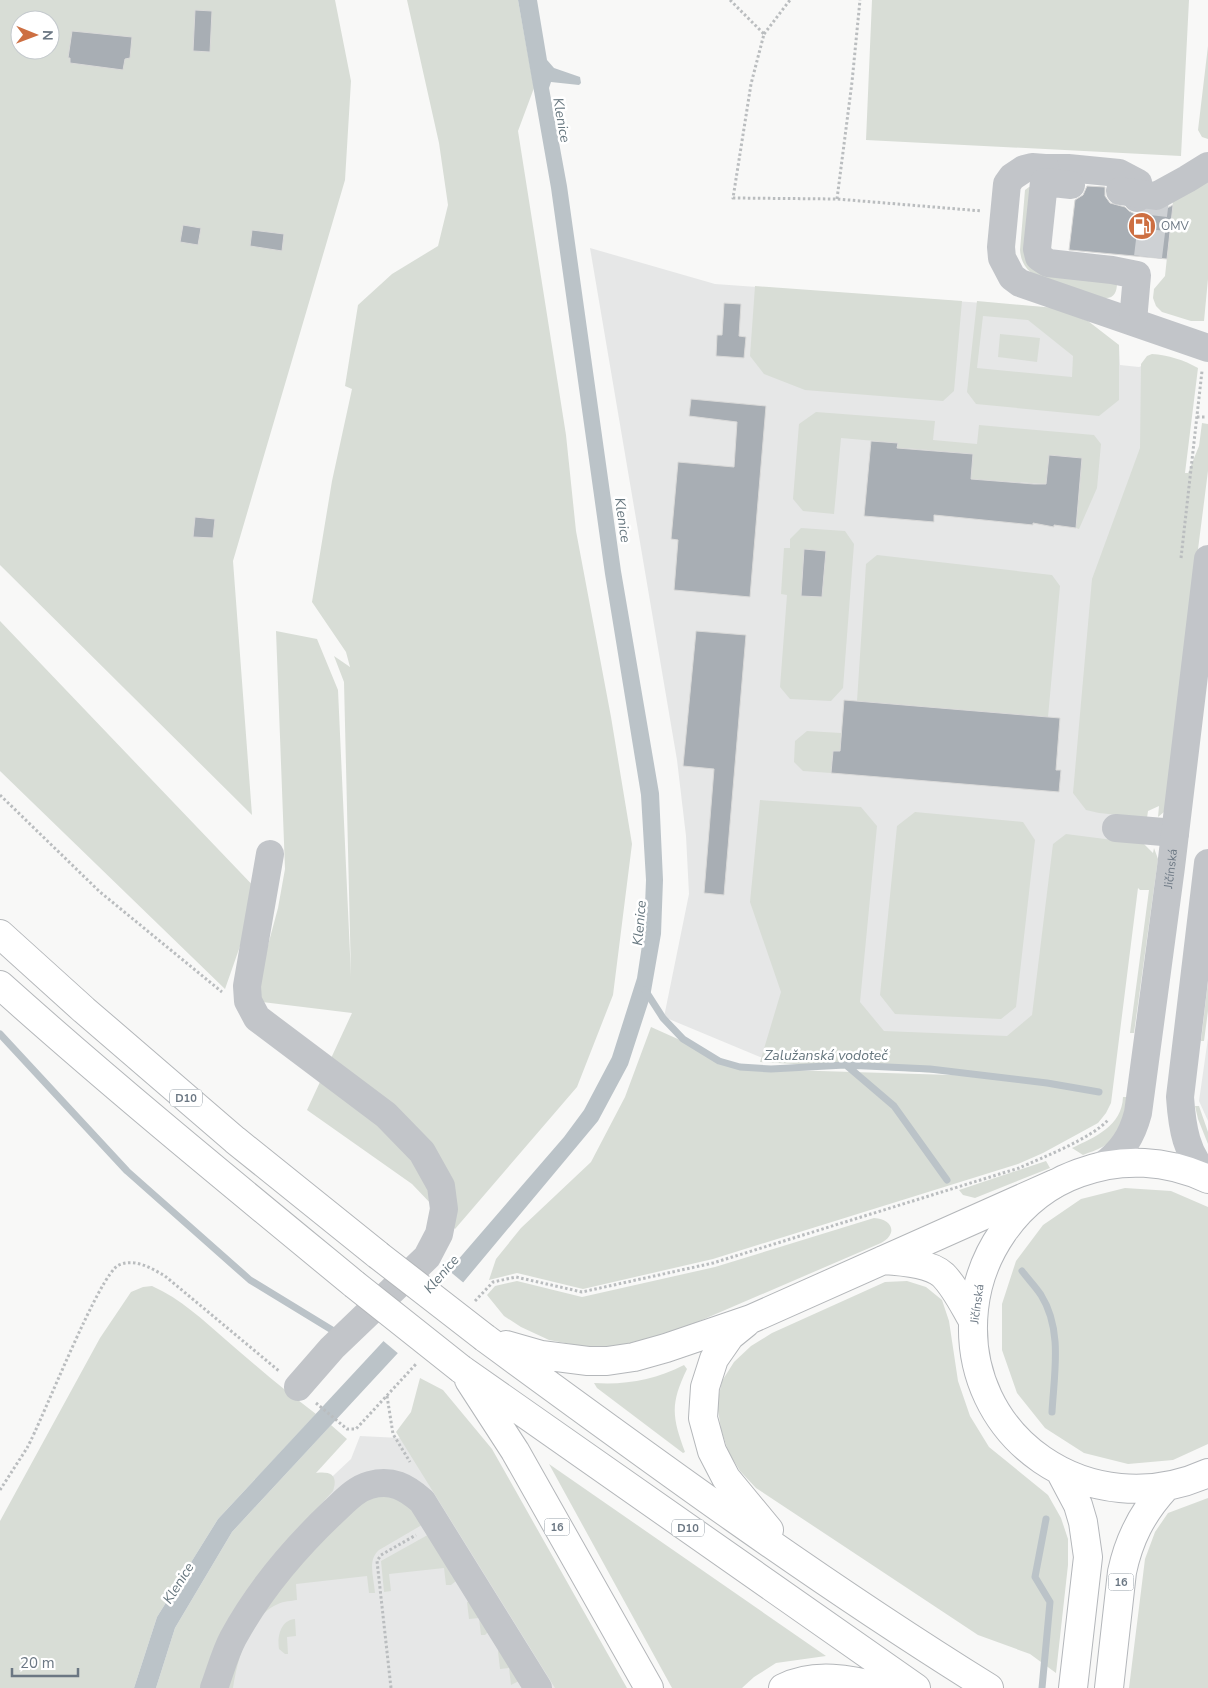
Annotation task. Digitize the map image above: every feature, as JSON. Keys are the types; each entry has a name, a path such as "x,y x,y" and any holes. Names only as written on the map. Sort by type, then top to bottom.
{"main road":[{"name":"D10","path":"0,934 84,1010 235,1140 485,1338 815,1575 982,1684"},
{"name":"D10","path":"0,985 148,1114 354,1284 461,1368 916,1688"},
{"name":"Jičínská","path":"1208,1177 1160,1164 1121,1163 1102,1166 1071,1176 1054,1184 1032,1200 1012,1220 996,1242 984,1267 976,1293 973,1321 974,1344 978,1366 985,1388 995,1409 1008,1428 1041,1459 1060,1471 1080,1480 1108,1487 1144,1490 1165,1488 1208,1474"},
{"path":"485,1338 513,1348 564,1359 607,1361 634,1357 751,1319 1054,1184"},
{"path":"883,1260 913,1262 941,1274 957,1293 973,1321"},
{"path":"751,1319 730,1336 714,1359 705,1387 703,1418 712,1451 726,1478 765,1526 815,1575"},
{"name":"16","path":"461,1368 515,1451 649,1688"},
{"name":"Jičínská","path":"1060,1471 1078,1505 1083,1522 1088,1557 1073,1688"},
{"name":"16","path":"1109,1688 1122,1572 1126,1553 1141,1518 1165,1488"},
{"path":"783,1688 811,1678 840,1679 883,1688"}],"street":[{"path":"1045,175 1068,168 1119,173 1138,183 1141,195 1187,179 1208,166"},
{"path":"1071,185 1045,175 1032,167 1024,169 1012,177 1008,184 1001,247 1006,269 1012,277 1020,283 1208,348"},
{"path":"1045,175 1037,250 1038,257 1048,263 1132,264 1133,321"},
{"name":"Jičínská","path":"1102,1166 1112,1159 1128,1141 1138,1113 1175,833 1208,559"},
{"path":"1116,828 1175,833"},
{"path":"270,854 247,986 248,1001 257,1018 386,1115 422,1152 441,1186 444,1209 439,1234 427,1257 332,1348 307,1395"},
{"name":"Jičínská","path":"1208,863 1180,1097 1188,1145 1194,1159 1208,1177"},
{"path":"214,1688 232,1640 254,1602 282,1566 306,1539 354,1492 382,1483 400,1485 411,1491 422,1501 538,1688"}],"path":[{"path":"730,0 764,34"},
{"path":"790,0 764,34 751,84 734,198 837,200 982,211"},
{"path":"837,200 860,0"},
{"path":"1197,417 1206,418"},
{"path":"0,795 100,892 226,996 248,1001"},
{"path":"480,1296 493,1282 516,1277 582,1292 713,1264 1019,1168 1096,1131 1109,1120"},
{"path":"0,1490 27,1447 82,1326 107,1278 117,1265 128,1262 144,1264 165,1276 347,1430 356,1429 414,1366"},
{"path":"387,1396 392,1434 413,1468"},
{"path":"391,1688 378,1561 380,1555 435,1524"}],"shaded area":[{"path":"0,0 335,0 351,81 345,180 233,561 252,815 0,565"},
{"path":"407,0 518,0 534,88 518,131 566,435 576,531 611,717 632,844 613,995 577,1087 455,1229 412,1184 307,1110 352,1013 253,1001 278,908 285,869 276,631 317,639 338,690 351,976 344,682 334,656 350,667 346,652 312,602 332,481 352,389 345,386 358,305 392,274 438,246 448,205 439,143"},
{"path":"518,0 537,0 547,60 554,68 580,77 581,83 579,85 551,82 549,88 567,186 621,571 659,793 663,880 661,934 650,997 628,1065 598,1121 461,1285 232,1532 175,1628 156,1688 134,1688 157,1617 218,1519 444,1276 564,1137 584,1110 612,1057 637,978 644,932 646,880 641,795 605,574 551,188"},
{"path":"872,0 1189,0 1181,156 866,140"},
{"path":"1208,46 1208,139 1202,137 1198,130"},
{"path":"1208,181 1208,279 1204,321 1191,321 1162,312 1156,306 1153,298 1154,289 1165,276 1173,201"},
{"path":"1032,187 1028,251 1117,283 1116,292 1113,296 1104,298 1041,278 1026,267 1020,250 1025,190"},
{"path":"590,248 715,284 1055,308 1119,345 1120,365 1139,367 1152,362 1135,817 1010,1075 760,1057 664,1017 689,894 686,836 677,760"},
{"path":"755,286 962,301 954,391 943,401 805,390 764,374 750,356"},
{"path":"977,301 1055,308 1088,321 1119,345 1119,400 1099,416 976,404 967,392","holes":["983,316 1028,320 1073,356 1072,377 977,368"]},
{"path":"1000,334 1040,338 1037,362 998,357"},
{"path":"1152,354 1176,358 1198,368 1185,473 1188,473 1199,446 1202,423 1208,424 1208,471 1165,808 1164,812 1158,817 1159,806 1148,811 1147,818 1086,810 1073,793 1092,579 1140,448 1141,364 1147,356"},
{"path":"816,412 935,421 933,440 977,444 979,425 1094,435 1101,444 1097,488 1079,529 1076,528 1078,507 1067,506 1079,495 1082,458 1046,484 971,479 973,454 905,448 904,454 897,453 898,443 841,438 834,514 803,511 793,499 799,424"},
{"path":"801,528 845,531 854,544 843,688 831,701 790,699 780,687 787,595 781,594 784,548 790,548 790,539","holes":["804,550 826,551 822,597 801,596"]},
{"path":"877,555 1052,575 1060,586 1048,717 857,701 866,564"},
{"path":"0,621 259,892 225,989 0,771"},
{"path":"807,731 841,733 840,751 833,751 831,773 803,771 794,762 795,741"},
{"path":"760,800 861,807 877,826 860,1002 884,1031 1007,1036 1032,1015 1053,844 1066,834 1144,844 1153,853 1154,848 1158,859 1134,1033 1130,1033 1149,890 1140,890 1138,888 1111,1103 1106,1113 1098,1123 1043,1153 1018,1164 713,1259 583,1289 517,1273 489,1280 496,1259 521,1228 591,1162 625,1097 651,1027 729,1062 756,1069 985,1076 760,1062 781,992 750,902"},
{"path":"915,812 1023,822 1035,840 1016,1007 1001,1019 895,1014 880,995 897,826"},
{"path":"1208,981 1208,1011 1204,1041 1201,1041"},
{"path":"1208,1038 1208,1121 1199,1101"},
{"path":"1123,1097 1129,1097 1124,1119 1116,1137 1103,1146 1083,1155 1072,1148 1098,1135 1112,1123 1118,1116"},
{"path":"1195,1106 1199,1106 1208,1132 1208,1144 1198,1119"},
{"path":"1046,1161 1050,1168 975,1198 963,1195 959,1190"},
{"path":"1125,1188 1171,1191 1208,1207 1208,1444 1173,1460 1128,1464 1084,1453 1045,1428 1017,1393 1002,1350 1002,1304 1016,1261 1043,1225 1081,1199"},
{"path":"874,1218 886,1221 891,1228 890,1235 881,1243 674,1332 625,1346 587,1347 549,1340 521,1327 504,1316 487,1295 495,1286 517,1281 582,1297 715,1267"},
{"path":"907,1281 926,1287 942,1300 949,1321 958,1381 970,1416 989,1447 1048,1495 1061,1518 1068,1539 1068,1565 1056,1673 1030,1654 978,1635 756,1488 740,1471 728,1451 721,1429 717,1404 722,1381 734,1362 751,1346 772,1333 885,1282"},
{"path":"152,1286 173,1297 191,1310 316,1414 218,1519 157,1617 134,1688 0,1688 0,1521 100,1338 131,1292 143,1287"},
{"path":"684,1365 687,1369 675,1401 675,1420 685,1452 683,1453 597,1388 594,1383 629,1382 651,1378"},
{"path":"420,1378 443,1390 492,1449 627,1688 555,1688 396,1432 411,1412"},
{"path":"331,1425 347,1439 316,1473 330,1474 334,1478 333,1491 292,1536 219,1641 200,1688 156,1688 175,1628 232,1532"},
{"path":"360,1436 441,1440 590,1688 186,1688 286,1520 351,1459"},
{"path":"549,1464 826,1656 776,1663 754,1677 742,1688 672,1688"},
{"path":"377,1495 393,1496 406,1501 427,1522 375,1554 372,1570 375,1593 369,1593 367,1576 296,1584 297,1600 280,1603 268,1610 252,1628 241,1652 233,1688 225,1688 240,1645 250,1626 280,1582 319,1538 339,1519 359,1504"},
{"path":"1208,1498 1208,1688 1129,1688 1145,1559 1155,1532 1168,1513"},
{"path":"433,1532 456,1581 451,1585 446,1585 444,1568 389,1574 391,1591 384,1592 381,1561"},
{"path":"472,1601 488,1632 485,1635 481,1635 479,1618 469,1619 467,1602"},
{"path":"295,1619 296,1636 287,1637 288,1654 285,1654 279,1649 279,1634 286,1622"},
{"path":"498,1651 502,1651 519,1681 511,1685 509,1668 500,1669"}],"pier":[{"path":"447,1269 465,1284 400,1355 381,1339"}],"building":[{"path":"195,10 212,11 210,52 193,51"},
{"path":"72,31 132,37 130,58 125,59 123,70 70,63 70,58 68,58"},
{"path":"1087,186 1105,187 1105,196 1110,203 1125,207 1135,214 1146,210 1163,210 1173,205 1167,259 1069,250 1075,200 1083,195"},
{"path":"183,225 201,228 198,245 180,242"},
{"path":"252,230 284,234 282,251 250,246"},
{"path":"724,303 741,304 739,336 746,337 744,358 716,356 717,335 722,335"},
{"path":"691,399 766,406 750,597 674,590 678,540 671,539 678,462 734,467 737,422 689,416"},
{"path":"871,441 898,443 897,448 973,454 971,479 1046,484 1049,455 1082,458 1076,528 934,515 934,522 864,516"},
{"path":"195,517 215,519 213,538 193,537"},
{"path":"804,549 826,551 822,597 801,596"},
{"path":"696,631 746,635 724,895 704,893 714,769 683,766"},
{"path":"844,700 1060,718 1056,770 1061,770 1059,792 831,773 833,751 840,751"}],"waterway":[{"name":"Zalužanská vodoteč","path":"645,990 663,1018 683,1039 719,1061 740,1067 771,1069 845,1065 930,1069 1047,1083 1099,1092"},
{"path":"0,1034 127,1171 250,1280 332,1330"},
{"path":"846,1065 894,1106 947,1180"},
{"path":"1022,1271 1041,1295 1048,1309 1055,1337 1056,1352 1052,1412"},
{"path":"1042,1688 1050,1602 1035,1577 1046,1519"}],"tunnel":[{"path":"1148,257 1155,199"}],"place":[{"name":"OMV","path":"1142,226"}],"water label":[{"name":"Klenice","path":"562,120"},
{"name":"Klenice","path":"623,520"},
{"name":"Klenice","path":"639,923"},
{"name":"Klenice","path":"441,1274"},
{"name":"Klenice","path":"178,1583"}]}
